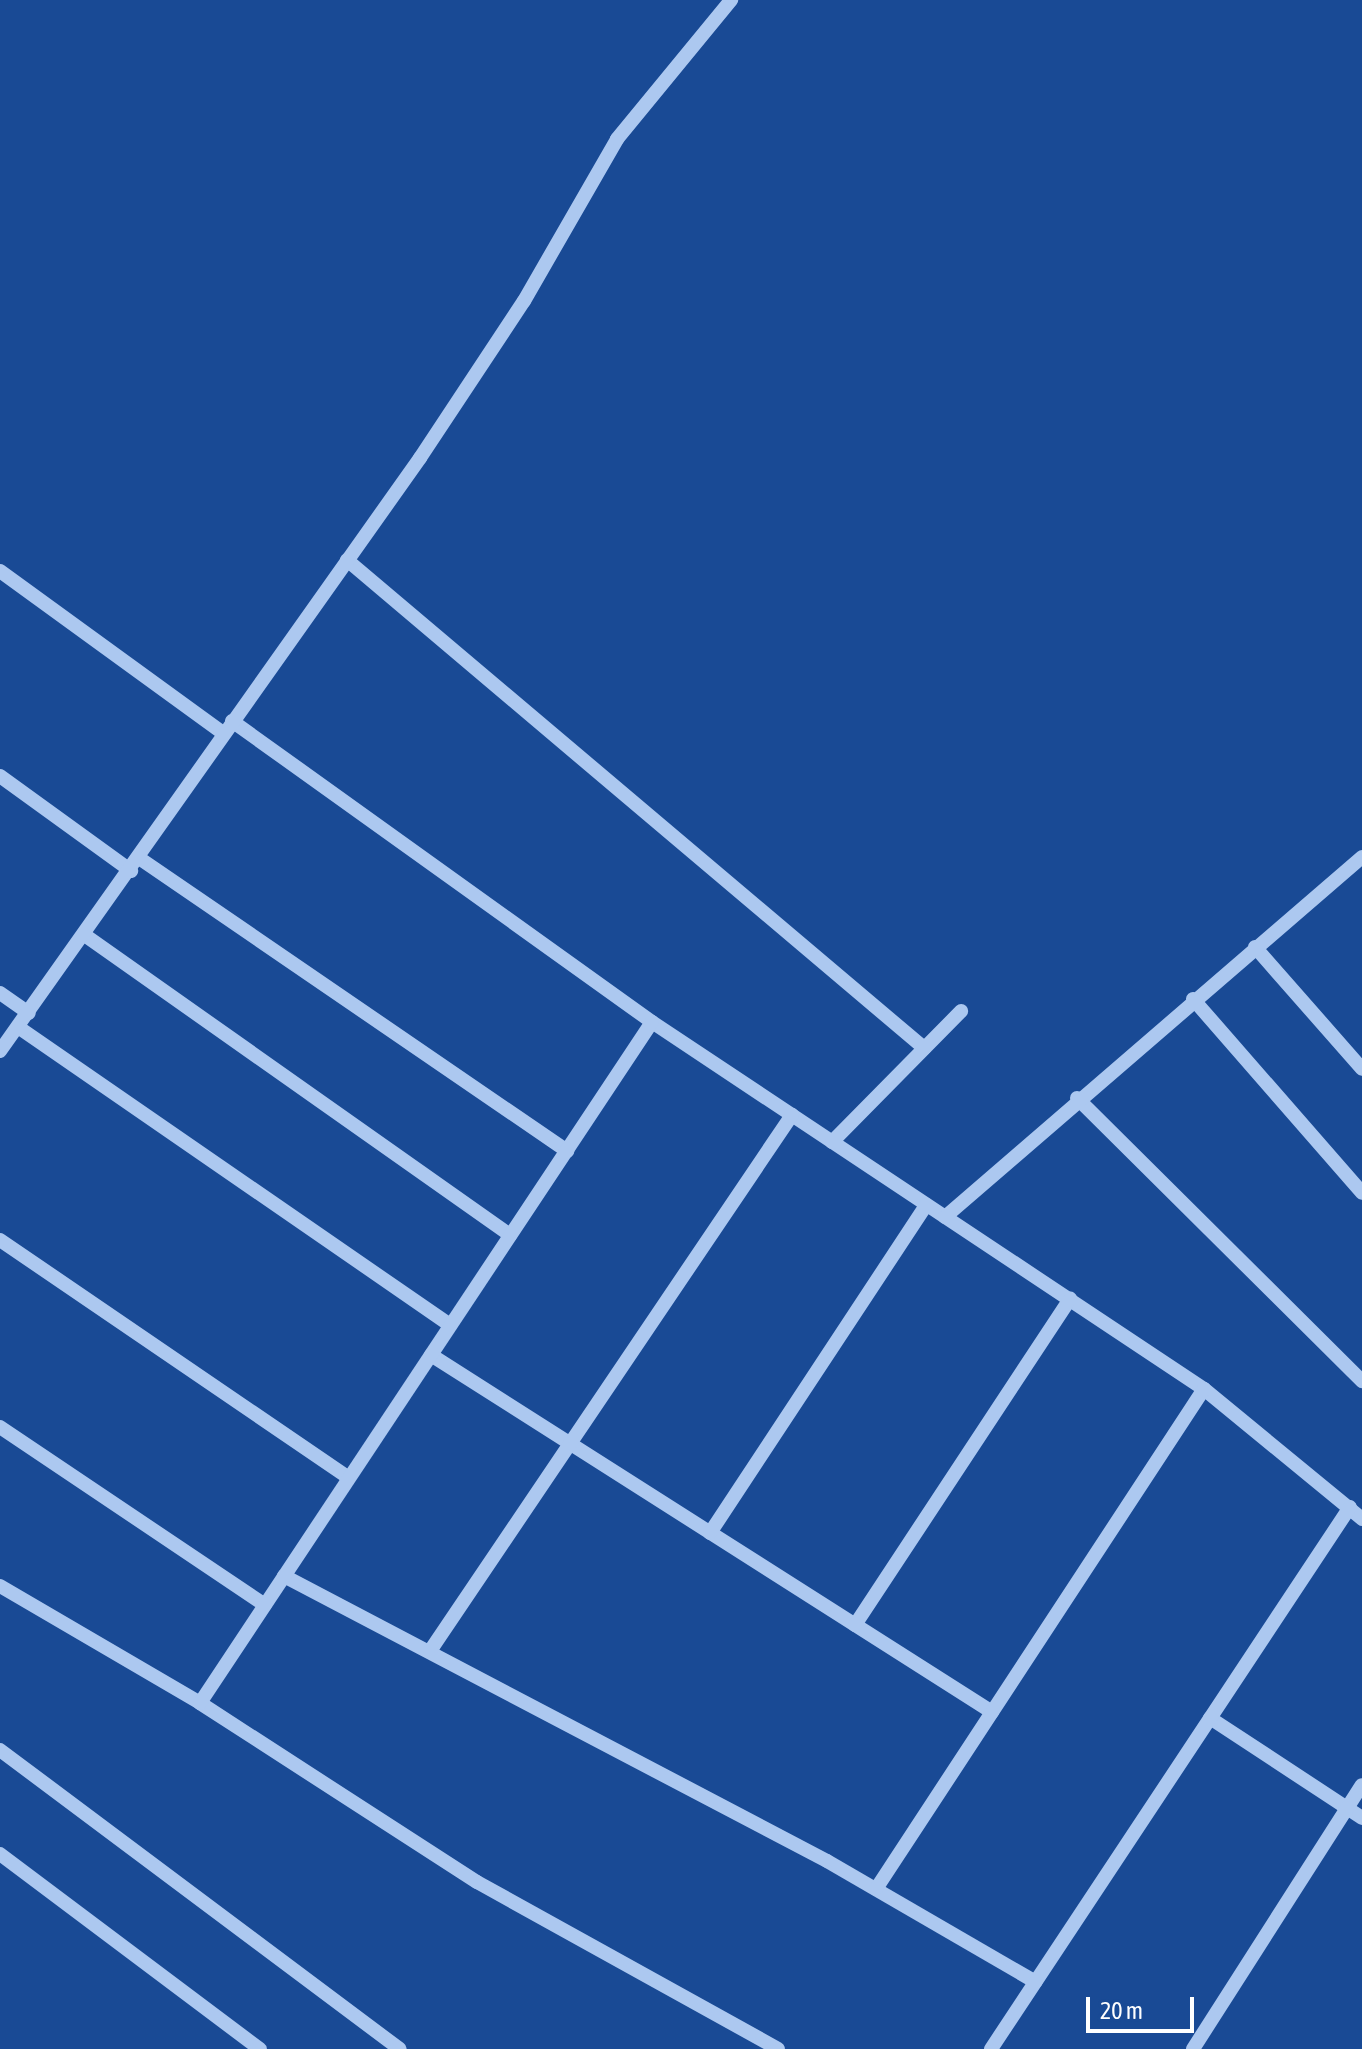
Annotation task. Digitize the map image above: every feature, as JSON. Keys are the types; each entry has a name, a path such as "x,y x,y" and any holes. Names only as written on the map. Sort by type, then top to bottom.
{"street":[{"path":"0,1051 86,936 524,301 617,139 731,0"},
{"path":"347,560 924,1048"},
{"path":"0,571 652,1022 1204,1389 1362,1519"},
{"path":"0,776 567,1151"},
{"path":"945,1217 1077,1098 1362,857"},
{"path":"86,936 510,1235"},
{"path":"1255,947 1362,1069"},
{"path":"0,993 29,1013"},
{"path":"1193,999 1362,1193"},
{"path":"832,1142 961,1011"},
{"path":"200,1703 652,1022"},
{"path":"18,1027 450,1325"},
{"path":"1077,1098 1362,1381"},
{"path":"430,1651 568,1442 792,1115"},
{"path":"710,1533 926,1205"},
{"path":"0,1240 349,1478"},
{"path":"855,1625 1070,1299"},
{"path":"431,1355 992,1712"},
{"path":"876,1889 1204,1389"},
{"path":"0,1427 265,1605"},
{"path":"991,2049 1350,1507"},
{"path":"284,1576 876,1889 1036,1982"},
{"path":"0,1586 200,1703 477,1882 778,2049"},
{"path":"1210,1718 1362,1818"},
{"path":"0,1750 400,2049"},
{"path":"1193,2049 1362,1785"},
{"path":"0,1854 260,2049"}]}
